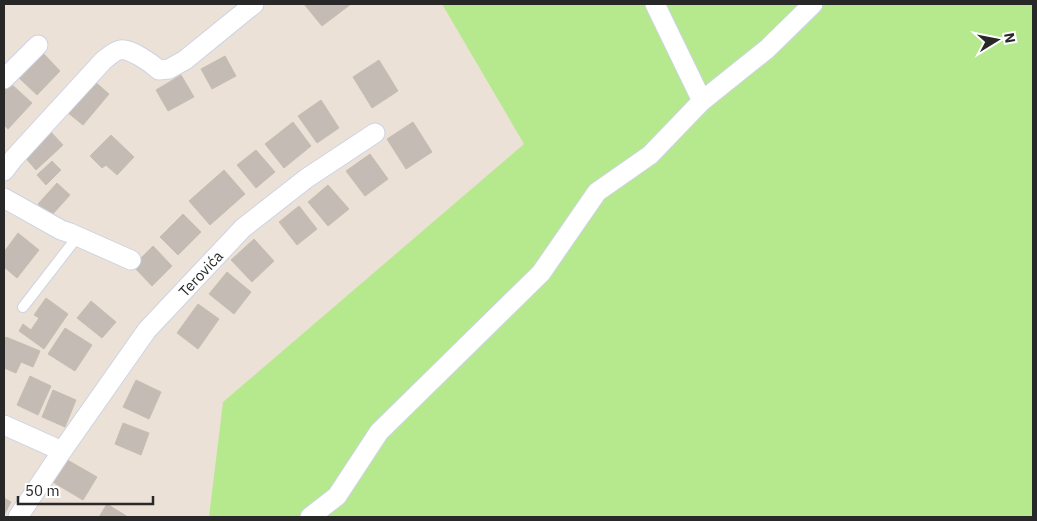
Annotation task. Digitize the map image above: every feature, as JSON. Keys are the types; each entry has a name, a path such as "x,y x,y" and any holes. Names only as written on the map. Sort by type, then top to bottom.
{"street":[{"path":"4,171 103,61 118,50 126,49 159,70 169,69 185,60 254,4"},
{"path":"655,4 702,101"},
{"path":"310,517 337,496 379,432 541,273 597,192 650,155 702,101 767,49 813,4"},
{"path":"4,79 38,45"},
{"name":"Terovića","path":"18,517 147,330 243,228 307,178 375,133"},
{"path":"4,198 61,230 131,260"},
{"path":"4,425 62,451"}],"lane":[{"path":"23,307 78,236"}],"green space":[{"path":"442,4 1033,4 1033,517 209,517 223,402 524,144"}],"building":[{"path":"304,4 351,4 322,26"},
{"path":"40,50 60,71 37,95 16,75"},
{"path":"225,56 236,76 212,89 201,69"},
{"path":"379,60 398,91 372,108 353,77"},
{"path":"181,75 194,97 168,111 156,90"},
{"path":"93,80 109,94 83,125 67,112"},
{"path":"9,82 32,103 8,129 4,125 4,88"},
{"path":"321,100 339,128 317,143 298,116"},
{"path":"293,122 311,146 284,168 265,144"},
{"path":"413,122 432,152 406,169 387,139"},
{"path":"49,130 63,145 36,170 23,155"},
{"path":"111,135 134,157 117,175 106,165 102,168 90,156"},
{"path":"256,150 275,172 256,188 237,165"},
{"path":"370,154 388,179 365,196 346,171"},
{"path":"52,161 61,170 46,185 37,175"},
{"path":"224,170 245,194 210,225 189,201"},
{"path":"57,183 70,195 51,216 38,204"},
{"path":"328,185 349,209 328,226 308,202"},
{"path":"299,206 317,229 297,245 279,222"},
{"path":"183,214 201,232 178,255 160,237"},
{"path":"18,233 39,250 17,278 4,267 4,252"},
{"path":"254,239 274,261 252,282 231,260"},
{"path":"153,246 172,266 152,286 133,266"},
{"path":"227,272 251,292 234,314 209,294"},
{"path":"46,298 68,314 44,349 19,331 23,324 31,330 39,318 34,315"},
{"path":"91,301 116,322 102,338 77,318"},
{"path":"198,304 219,319 198,349 177,333"},
{"path":"65,328 92,345 75,371 48,354"},
{"path":"6,337 40,351 33,367 21,362 16,373 4,368 4,343"},
{"path":"30,376 51,386 38,415 17,405"},
{"path":"136,380 161,392 149,419 123,407"},
{"path":"53,390 76,400 65,427 42,417"},
{"path":"123,423 149,433 141,455 115,444"},
{"path":"64,458 97,477 83,500 51,481"},
{"path":"4,498 11,502 4,515"},
{"path":"107,504 128,517 99,517"}]}
